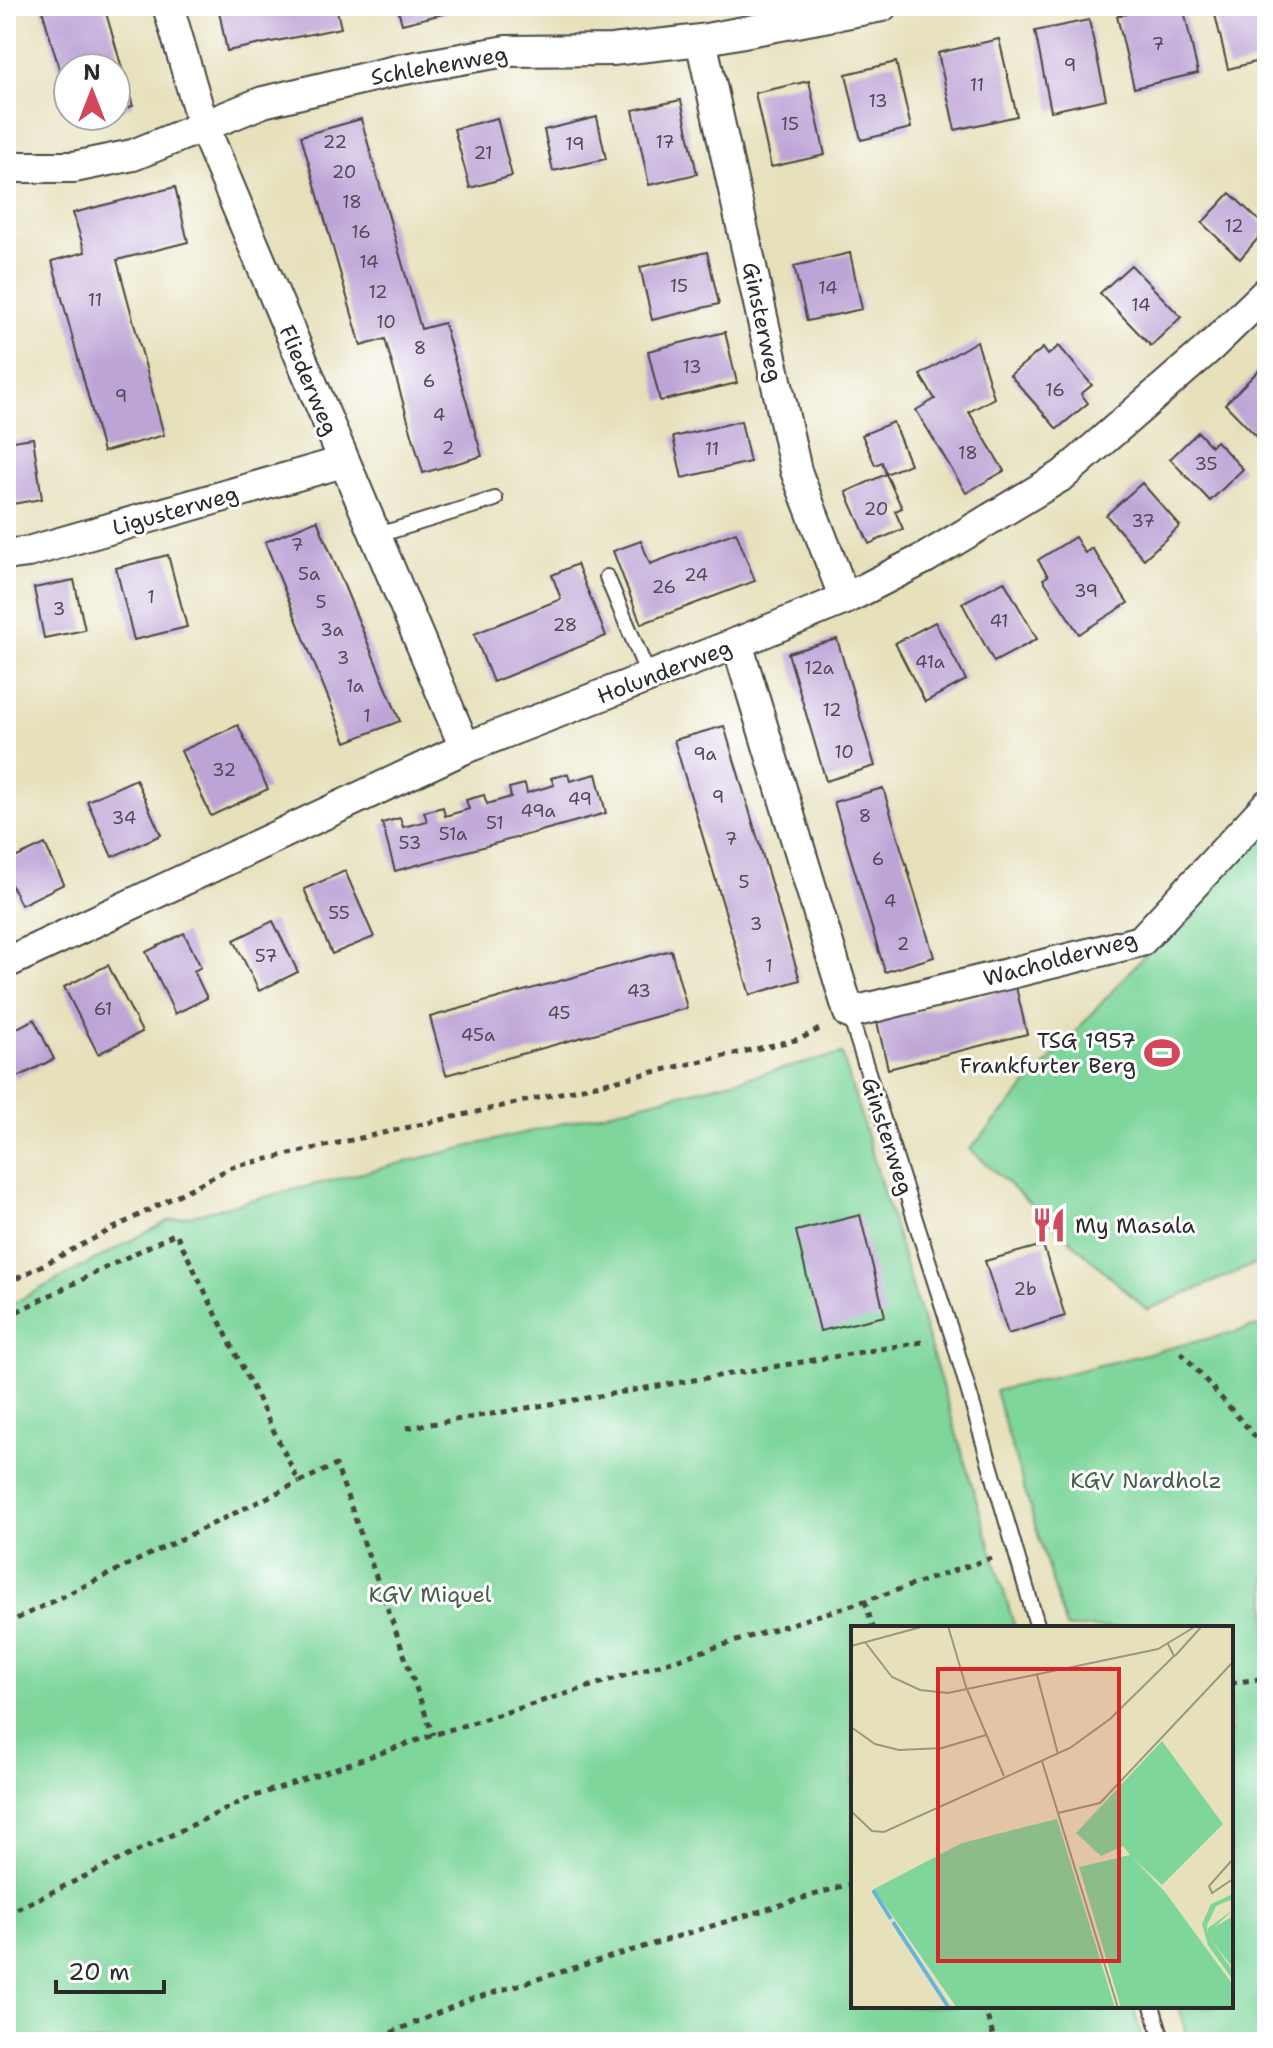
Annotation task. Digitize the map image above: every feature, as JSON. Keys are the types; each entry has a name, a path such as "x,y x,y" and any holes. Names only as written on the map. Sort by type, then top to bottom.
{"street":[{"name":"Fliederweg","path":"168,6 203,125 465,748"},
{"name":"Schlehenweg","path":"6,167 74,167 133,155 263,102 399,70 491,54 612,50 701,40 882,6"},
{"name":"Ginsterweg","path":"701,40 796,471 845,599"},
{"name":"Holunderweg","path":"6,963 465,748 845,599 927,557 1063,475 1209,348 1267,292"},
{"name":"Ligusterweg","path":"6,555 28,552 343,462"},
{"name":"Ginsterweg","path":"737,643 849,1013"},
{"name":"Wacholderweg","path":"849,1013 1141,941 1267,805"}],"lane":[{"path":"374,536 495,499"},
{"path":"607,577 649,677"},
{"name":"Ginsterweg","path":"849,1013 953,1338 1037,1626"},
{"path":"1153,2008 1163,2042"}],"path":[{"path":"6,1284 232,1167 800,1039 849,1013"},
{"path":"6,1317 176,1233 299,1482"},
{"path":"407,1428 953,1338"},
{"path":"1181,1352 1267,1450"},
{"path":"6,1624 336,1465 433,1735"},
{"path":"6,1914 249,1798 433,1735 1015,1552"},
{"path":"865,1601 872,1626"},
{"path":"1233,1683 1267,1678"},
{"path":"369,2042 469,2000 851,1884"},
{"path":"985,2008 995,2042"},
{"path":"6,2035 10,2042"}],"green space":[{"name":"TSG 1957 Frankfurter Berg","path":"1267,828 1267,1259 1147,1310 970,1149 1143,957"},
{"name":"KGV Miquel","path":"842,1054 1014,1626 851,1626 851,2008 1134,2008 1143,2042 6,2042 6,1307 168,1221"},
{"name":"KGV Nardholz","path":"1267,1324 1267,2042 1189,2042 1179,2008 1233,2008 1233,1626 1065,1626 995,1391"}],"building":[{"path":"41,6 104,6 117,52 54,52"},
{"path":"218,6 336,6 341,28 227,51"},
{"path":"397,6 454,6 455,11 402,24"},
{"path":"1158,6 1183,6 1198,73 1134,88 1117,16"},
{"path":"1213,6 1267,6 1267,59 1228,69"},
{"path":"1089,20 1106,99 1051,111 1035,31"},
{"path":"999,39 1017,116 955,130 938,53"},
{"path":"896,62 911,128 861,140 846,74"},
{"path":"809,81 825,155 771,167 755,93"},
{"path":"681,100 697,174 649,185 633,110"},
{"path":"597,117 606,159 553,171 544,130"},
{"path":"497,118 512,176 470,188 454,129"},
{"path":"361,119 421,329 444,323 482,456 423,473 385,339 361,346 301,136"},
{"path":"175,187 188,242 117,260 164,435 103,452 52,261 85,252 73,213"},
{"path":"1230,193 1267,228 1240,259 1202,223"},
{"path":"707,252 719,304 652,320 640,267"},
{"path":"850,253 862,309 807,321 794,266"},
{"path":"1131,265 1181,317 1151,346 1100,293"},
{"path":"725,332 737,383 660,401 648,351"},
{"path":"977,341 994,398 969,412 1004,471 966,493 916,410 935,399 920,375"},
{"path":"1059,346 1092,385 1081,394 1088,403 1057,429 1010,375 1043,348 1048,355"},
{"path":"1259,370 1267,379 1267,447 1225,404"},
{"path":"741,421 750,462 682,478 673,437"},
{"path":"893,422 910,464 886,474 882,462 875,465 862,435"},
{"path":"1198,432 1211,446 1216,441 1243,469 1210,501 1170,459"},
{"path":"33,438 42,499 6,505 6,442"},
{"path":"886,474 902,508 895,511 903,529 869,544 846,492"},
{"path":"1142,483 1180,526 1144,559 1106,515"},
{"path":"317,520 400,721 346,742 265,542"},
{"path":"736,532 755,581 641,624 613,551 641,541 650,564"},
{"path":"1075,537 1085,553 1092,548 1128,603 1079,634 1043,579 1048,576 1038,560"},
{"path":"168,555 187,627 134,640 116,568"},
{"path":"577,564 606,636 493,682 474,634 561,599 552,575"},
{"path":"74,580 85,630 44,638 34,588"},
{"path":"1004,581 1037,639 994,662 962,603"},
{"path":"935,622 966,680 925,702 895,643"},
{"path":"837,639 875,766 826,781 788,653"},
{"path":"238,725 268,789 211,816 181,751"},
{"path":"724,726 800,980 750,995 674,740"},
{"path":"568,774 570,781 596,774 606,813 395,871 382,823 400,818 403,827 427,821 424,812 443,807 445,816 469,809 466,800 484,795 487,804 511,797 509,788 525,784 527,793 554,785 551,778"},
{"path":"136,779 161,835 112,857 87,801"},
{"path":"883,788 934,957 885,972 834,802"},
{"path":"45,844 64,884 21,905 6,874 6,862"},
{"path":"345,871 374,937 332,954 304,889"},
{"path":"273,921 298,972 259,991 234,940"},
{"path":"184,933 201,967 194,971 207,998 175,1014 146,952"},
{"path":"671,950 687,1008 446,1075 430,1017"},
{"path":"108,965 142,1032 98,1054 64,987"},
{"path":"1016,987 1027,1034 888,1069 877,1022"},
{"path":"34,1019 54,1059 16,1078 6,1058 6,1034"},
{"path":"860,1215 885,1316 820,1331 796,1231"},
{"path":"1043,1245 1065,1316 1008,1334 985,1261"}],"place":[{"name":"TSG 1957 Frankfurter Berg","path":"1162,1053"},
{"name":"My Masala","path":"1049,1225"}]}
